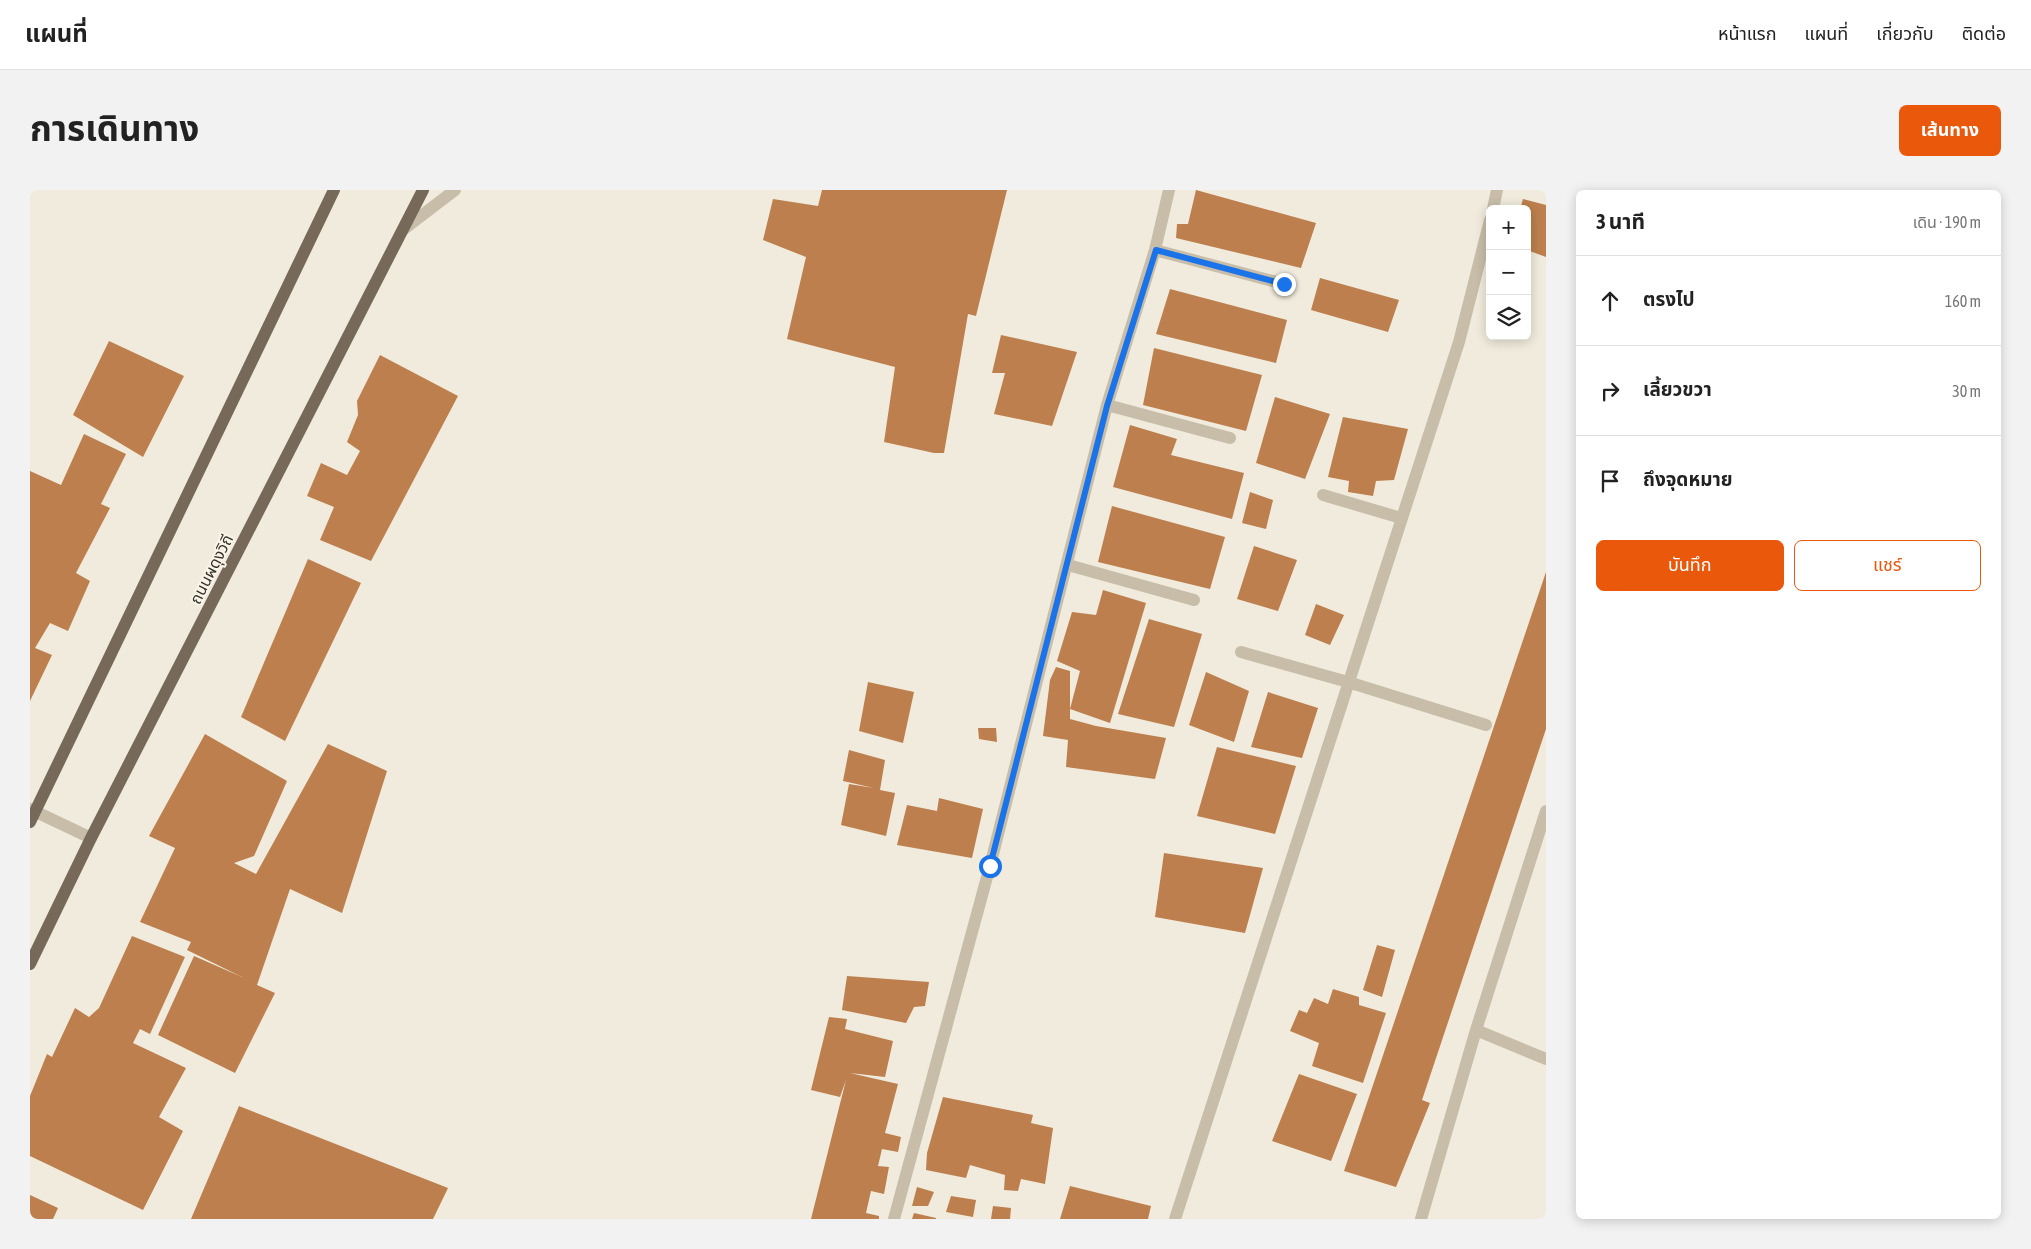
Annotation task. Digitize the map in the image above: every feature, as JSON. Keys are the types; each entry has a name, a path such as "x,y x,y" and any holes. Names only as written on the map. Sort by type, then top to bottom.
{"main road":[{"path":"32,814 334,190"},
{"name":"ถนนผดุงวิถี","path":"30,964 90,838 423,190"}],"street":[{"path":"404,229 455,190"},
{"path":"894,1219 990,866 1107,406 1156,250 1169,190"},
{"path":"1494,205 1498,190"},
{"path":"1175,1219 1458,342 1486,235"},
{"path":"1156,250 1284,284"},
{"path":"1107,406 1230,438"},
{"path":"1324,496 1402,518"},
{"path":"1068,565 1194,600"},
{"path":"1241,652 1348,682 1486,726"},
{"path":"1421,1219 1476,1030 1541,840 1546,811"},
{"path":"32,814 90,838"},
{"path":"1476,1030 1546,1059"}],"building":[{"path":"822,190 1007,190 976,316 968,314 944,453 934,453 884,442 895,367 787,339 806,257 763,240 773,199 818,206"},
{"path":"1196,190 1316,223 1301,268 1176,238 1177,224 1188,224"},
{"path":"1523,199 1546,205 1546,257 1531,251 1531,205 1521,205"},
{"path":"1320,278 1399,300 1388,332 1311,310"},
{"path":"1170,289 1287,320 1276,363 1156,334"},
{"path":"1001,335 1077,352 1052,426 994,414 1005,373 992,373"},
{"path":"109,341 184,376 143,457 73,415"},
{"path":"1154,348 1262,375 1246,431 1143,405"},
{"path":"380,355 458,396 371,561 320,540 334,507 307,496 321,463 347,475 360,451 347,442 358,415 357,401"},
{"path":"1275,397 1330,414 1305,479 1256,463"},
{"path":"1343,417 1408,429 1394,480 1376,481 1373,496 1348,492 1349,481 1328,477"},
{"path":"1130,425 1177,439 1171,455 1244,473 1232,519 1113,487"},
{"path":"84,434 126,454 101,504 110,508 76,573 90,581 68,631 50,623 35,648 52,655 30,701 30,471 61,485"},
{"path":"1250,492 1273,500 1266,529 1242,523"},
{"path":"1112,506 1225,537 1210,589 1098,562"},
{"path":"1254,546 1297,560 1278,611 1237,599"},
{"path":"308,559 361,583 285,741 241,717"},
{"path":"1546,572 1546,729 1422,1100 1430,1103 1396,1187 1344,1171"},
{"path":"1103,590 1146,603 1110,723 1070,709 1080,671 1057,661 1072,612 1096,615"},
{"path":"1316,604 1344,615 1330,645 1305,635"},
{"path":"1149,619 1202,634 1174,727 1118,714"},
{"path":"1056,667 1070,671 1070,719 1096,726 1166,738 1155,779 1066,767 1068,740 1043,736 1050,680"},
{"path":"1206,672 1249,691 1234,742 1189,725"},
{"path":"868,682 914,692 903,743 859,731"},
{"path":"1268,692 1318,708 1302,758 1251,747"},
{"path":"978,728 996,728 997,742 979,739"},
{"path":"205,734 287,781 254,856 234,863 256,874 328,744 387,771 342,913 290,889 257,985 275,993 235,1073 158,1035 194,956 242,977 187,950 191,942 140,922 175,848 149,836"},
{"path":"1217,747 1296,766 1275,834 1197,816"},
{"path":"849,750 885,760 880,790 895,793 886,836 841,825 849,784 874,788 843,781"},
{"path":"939,798 983,809 972,858 897,845 907,805 937,811"},
{"path":"1164,853 1263,868 1245,933 1155,917"},
{"path":"132,936 185,957 150,1034 140,1029 133,1043 186,1068 159,1117 183,1131 143,1210 30,1156 30,1096 47,1054 52,1057 75,1008 89,1017 99,1008"},
{"path":"1377,945 1395,950 1382,997 1363,990"},
{"path":"847,976 929,982 925,1006 914,1007 906,1023 842,1010"},
{"path":"1333,989 1359,997 1359,1005 1386,1013 1363,1083 1312,1066 1319,1043 1290,1031 1299,1010 1307,1013 1314,998 1328,1004"},
{"path":"829,1017 847,1019 845,1029 893,1041 885,1077 850,1073 898,1084 885,1133 901,1137 898,1152 882,1149 878,1166 889,1167 884,1194 871,1191 866,1213 879,1216 879,1219 811,1219 846,1080 840,1097 811,1090"},
{"path":"1299,1074 1357,1094 1331,1161 1272,1141"},
{"path":"943,1097 1033,1115 1031,1123 1053,1128 1045,1184 1021,1179 1018,1191 1004,1190 1005,1175 970,1165 966,1178 926,1170 927,1153"},
{"path":"239,1106 448,1188 433,1219 191,1219"},
{"path":"1070,1186 1151,1206 1148,1219 1060,1219"},
{"path":"917,1187 934,1192 928,1206 912,1206"},
{"path":"30,1195 58,1208 53,1219 30,1219"},
{"path":"951,1196 976,1200 973,1217 946,1212"},
{"path":"993,1206 1011,1208 1010,1219 991,1219"},
{"path":"914,1213 936,1218 936,1219 912,1219"}],"route":[{"path":"990,866 1107,406 1156,250 1284,284"}]}
